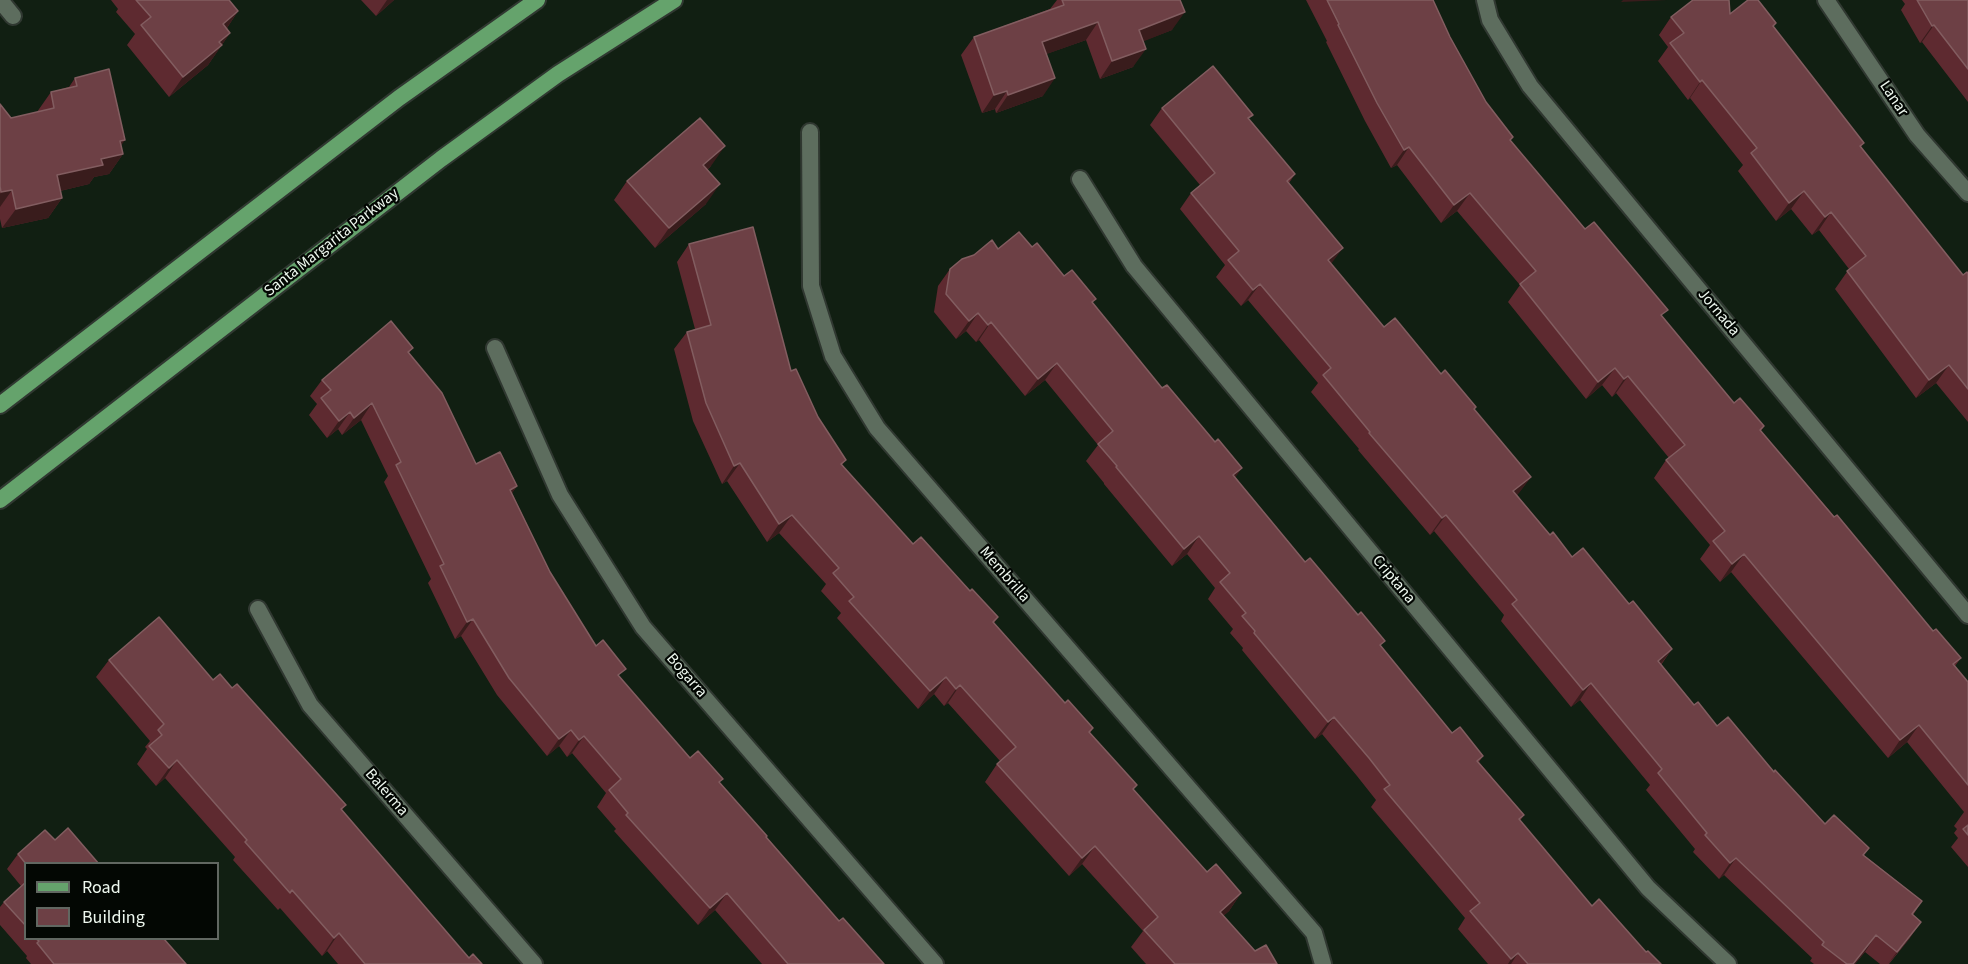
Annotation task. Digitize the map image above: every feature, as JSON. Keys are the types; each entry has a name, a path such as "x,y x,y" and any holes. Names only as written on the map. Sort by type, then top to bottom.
{"main road":[{"path":"0,405 399,98 537,0"},
{"name":"Santa Margarita Parkway","path":"0,500 441,159 558,74 674,0"}],"street":[{"path":"0,0 13,16"},
{"name":"Jornada","path":"1485,0 1490,20 1530,86 1968,615"},
{"name":"Lanar","path":"1826,0 1917,135 1968,193"},
{"name":"Membrilla","path":"810,132 812,286 833,356 878,428 1314,933 1323,964"},
{"name":"Criptana","path":"1080,178 1134,266 1648,888 1728,964"},
{"name":"Bogarra","path":"495,348 560,495 643,627 935,964"},
{"name":"Balerma","path":"258,609 310,705 534,964"}],"building":[{"path":"136,0 229,0 238,11 223,24 230,33 219,42 222,45 183,77 141,25 151,17"},
{"path":"1062,0 1180,0 1185,12 1139,30 1146,49 1112,61 1098,22 1042,42 1055,78 1008,95 1007,91 994,95 974,37 1064,5"},
{"path":"1327,0 1433,0 1450,37 1486,102 1513,137 1510,140 1585,229 1594,222 1668,310 1661,315 1734,403 1740,398 1764,426 1760,430 1834,517 1837,515 1933,631 1936,629 1961,658 1953,664 1968,682 1968,785 1919,725 1900,740 1744,554 1732,564 1713,541 1725,531 1666,460 1685,445 1628,376 1624,379 1615,368 1598,382 1520,284 1536,271 1470,193 1454,205 1409,147 1404,150 1377,103"},
{"path":"1693,0 1729,0 1730,14 1748,0 1758,0 1776,23 1773,26 1864,143 1860,146 1963,275 1967,272 1968,389 1949,365 1929,380 1847,271 1866,256 1831,212 1825,217 1804,191 1789,203 1751,153 1757,148 1670,43 1684,33 1671,17"},
{"path":"1917,0 1968,0 1968,69 1934,25 1932,26"},
{"path":"1213,66 1253,115 1248,118 1295,174 1287,181 1343,248 1328,260 1384,327 1395,318 1441,374 1445,370 1476,407 1474,409 1531,477 1513,491 1550,535 1553,532 1572,557 1583,548 1629,604 1633,601 1672,649 1658,661 1694,705 1698,702 1717,726 1728,717 1774,772 1775,770 1825,824 1834,815 1869,848 1863,855 1922,901 1912,914 1921,922 1897,952 1876,935 1853,964 1847,964 1822,945 1824,942 1736,858 1730,863 1705,835 1707,833 1658,773 1662,769 1591,683 1583,690 1512,604 1517,600 1446,515 1442,518 1369,433 1323,375 1331,368 1260,284 1253,290 1228,260 1239,251 1191,193 1215,173 1162,108"},
{"path":"109,69 125,140 120,141 123,154 101,159 103,165 57,175 62,198 16,209 12,190 1,192 0,186 0,104 11,118 54,108 51,92 77,86 75,78"},
{"path":"700,118 725,146 703,165 720,184 669,228 627,181"},
{"path":"753,227 791,371 796,369 818,417 846,460 841,464 913,544 921,537 970,591 972,589 998,617 993,622 1065,703 1068,700 1093,728 1089,732 1137,785 1133,789 1207,872 1216,864 1241,893 1220,912 1255,951 1266,945 1277,964 1175,964 1144,930 1158,917 1095,846 1082,858 997,764 1016,747 960,685 956,689 946,677 930,691 849,601 854,597 833,573 839,568 792,515 779,524 740,463 734,466 706,403 687,332 711,325 689,244"},
{"path":"1019,232 1032,247 1037,243 1064,276 1072,270 1096,299 1092,302 1162,388 1167,385 1215,442 1218,439 1242,468 1233,475 1305,562 1310,558 1358,615 1361,612 1385,641 1380,645 1452,733 1460,727 1483,756 1477,761 1524,815 1519,819 1592,906 1599,899 1646,952 1648,951 1661,964 1528,964 1518,953 1511,959 1470,911 1480,903 1384,789 1390,785 1369,758 1334,717 1328,722 1254,633 1255,631 1242,616 1246,613 1220,582 1230,573 1199,536 1184,549 1098,444 1113,431 1057,363 1038,379 991,322 988,325 978,313 969,321 946,294 950,269 962,259 974,255 992,240 998,249"},
{"path":"391,321 413,348 408,352 442,393 476,464 500,452 517,486 510,490 550,572 596,646 603,640 626,669 618,675 690,758 698,751 723,779 719,782 839,921 843,918 884,964 788,964 727,893 710,908 626,815 628,813 609,790 621,779 584,736 579,740 571,730 559,739 509,678 473,619 467,622 440,566 444,564 396,465 401,462 372,403 354,418 350,412 339,421 321,398 331,390 322,380"},
{"path":"159,617 213,680 220,674 232,688 237,684 346,805 341,809 469,958 473,954 482,964 365,964 339,933 334,938 292,890 290,893 177,760 169,768 149,746 162,735 158,730 164,724 109,660"},
{"path":"1968,825 1968,835 1963,829"},
{"path":"68,828 97,862 24,862 18,854 45,830 55,840"},
{"path":"24,884 24,924 4,902"},
{"path":"38,940 165,940 186,964 54,964 37,943"}]}
